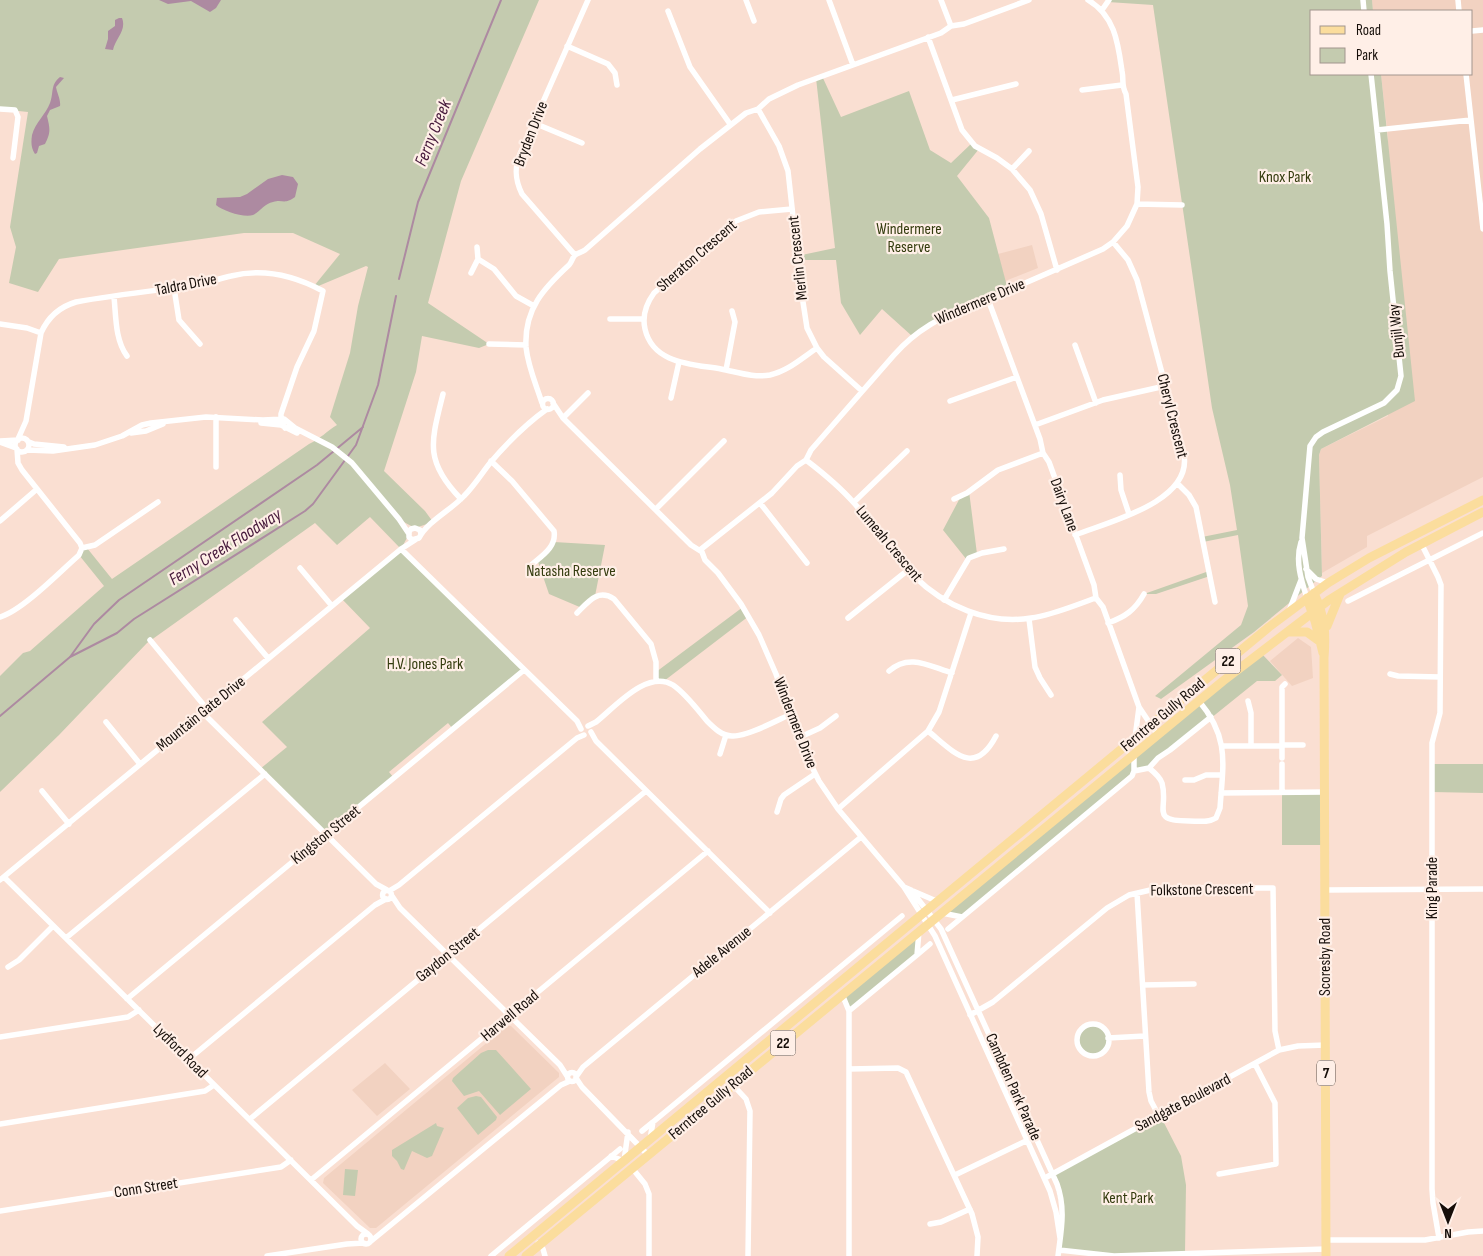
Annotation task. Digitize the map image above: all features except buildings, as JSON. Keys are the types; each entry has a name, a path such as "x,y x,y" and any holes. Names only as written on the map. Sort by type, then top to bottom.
{"main road":[{"name":"Ferntree Gully Road","path":"510,1255 1289,611 1328,583 1400,541 1483,500"},
{"name":"Ferntree Gully Road","path":"532,1254 540,1244 1199,700 1320,606 1421,543 1483,512"},
{"path":"1326,629 1329,617 1340,594"},
{"name":"7","path":"1310,596 1320,606"},
{"name":"7","path":"1310,596 1312,613"},
{"name":"Scoresby Road","path":"1320,606 1326,629 1324,658 1326,1248"},
{"name":"Scoresby Road","path":"1312,613 1324,658"},
{"path":"1288,632 1307,632 1318,640"}],"street":[{"name":"Bryden Drive","path":"575,255 525,198 518,184 516,165 588,0"},
{"path":"746,0 754,21"},
{"path":"829,0 853,65"},
{"path":"941,0 951,26"},
{"path":"545,406 530,366 526,345 528,326 534,306 546,286 570,264 575,255 585,250 730,124 784,92 944,32 951,26 964,24 1029,0"},
{"name":"Windermere Drive","path":"700,550 760,503 797,466 806,460 811,450 903,344 921,329 976,303 989,302 998,295 1092,255 1113,242 1127,226 1137,204 1138,180 1126,94 1122,85 1123,74 1116,33 1102,10 1088,0"},
{"path":"1102,10 1109,0"},
{"path":"668,11 690,67 730,124"},
{"path":"928,37 962,130 975,146 1012,169 1025,184 1039,208 1057,270"},
{"path":"567,46 608,64 615,73 617,86"},
{"name":"Bunjil Way","path":"1310,596 1301,580 1299,557 1308,455 1313,440 1323,432 1384,404 1394,394 1400,381 1401,367 1371,75"},
{"path":"1466,75 1483,229"},
{"path":"952,100 1016,84"},
{"path":"1082,90 1122,85"},
{"path":"0,109 15,110 18,118 13,158"},
{"name":"Merlin Crescent","path":"758,109 784,157 790,184 804,312 808,328 817,348 830,363 862,391"},
{"path":"1378,130 1471,120"},
{"path":"534,123 582,143"},
{"path":"1012,169 1029,151"},
{"path":"1137,204 1182,205"},
{"name":"Sheraton Crescent","path":"644,319 648,302 657,289 730,225 754,214 792,209"},
{"name":"Cheryl Crescent","path":"1075,534 1129,514 1159,499 1178,484 1184,471 1185,460 1135,274 1124,255 1113,242"},
{"path":"471,273 478,259 477,247"},
{"path":"478,259 494,269 516,296 534,306"},
{"name":"Taldra Drive","path":"42,331 51,316 70,304 203,284 239,274 259,272 289,277 323,291 314,331 297,367 283,420"},
{"path":"174,288 180,320 200,344"},
{"path":"114,297 119,340 127,356"},
{"name":"Dairy Lane","path":"989,302 1042,444 1043,453 1049,462 1095,587 1096,598 1103,607 1139,708 1157,734"},
{"path":"726,370 735,322 732,311"},
{"path":"610,319 644,319 646,334 654,347 665,356 679,362 754,376 771,375 787,369 817,348"},
{"path":"0,324 42,331 26,421 18,440 18,462 22,470 82,548 79,555 20,606 10,614 0,617"},
{"path":"489,344 526,345"},
{"path":"1075,344 1096,402"},
{"path":"671,398 679,362"},
{"path":"950,401 1017,377"},
{"path":"1035,426 1096,402 1165,386"},
{"name":"Windermere Drive","path":"537,388 551,401 563,418 691,545 700,550 705,560 741,604 760,634 798,738 815,774 838,808 924,912"},
{"path":"563,418 588,393"},
{"path":"443,394 433,436 433,452 436,465 442,477 461,499"},
{"path":"544,400 551,401 552,407 545,406 544,400"},
{"path":"0,442 21,452 26,450 53,451 95,445 174,421 216,417 283,420 308,436 332,447 358,469 399,519 410,539 416,540 433,522 461,499 491,461 545,406"},
{"name":"Windermere Drive","path":"545,406 563,418"},
{"path":"216,417 216,467"},
{"path":"22,470 22,459 29,446 26,421"},
{"path":"0,442 23,438 34,444 73,449"},
{"path":"656,510 724,440"},
{"path":"854,502 907,451"},
{"path":"954,499 967,493 998,470 1043,453"},
{"name":"Lumeah Crescent","path":"806,460 854,502 908,570 925,587 944,600 971,613 998,618 1029,619 1048,615 1096,598"},
{"path":"491,461 512,481 554,531 551,547 529,567"},
{"path":"1120,474 1120,490 1129,514"},
{"path":"1178,484 1189,495 1196,506 1215,602"},
{"path":"0,521 37,489"},
{"path":"82,548 95,545 158,502"},
{"path":"760,503 807,563"},
{"path":"399,519 420,530 421,534"},
{"path":"409,535 411,529 433,522"},
{"path":"1348,601 1483,533"},
{"name":"Mountain Gate Drive","path":"401,549 409,535"},
{"name":"Bunjil Way","path":"1302,538 1310,596"},
{"name":"Mountain Gate Drive","path":"2,879 401,549 416,540"},
{"name":"King Parade","path":"1421,543 1440,585 1440,718 1432,743 1432,1196 1439,1238"},
{"path":"401,549 770,912"},
{"path":"944,600 970,558 982,553 1004,549"},
{"path":"300,568 332,606"},
{"path":"1306,569 1316,579 1328,583"},
{"path":"848,618 908,570"},
{"path":"1289,611 1301,580"},
{"path":"1108,623 1128,614 1138,605 1144,594"},
{"path":"577,613 593,597 598,595 607,595 614,599 651,644 656,662 656,681"},
{"path":"838,808 928,731 937,716 971,613"},
{"path":"1029,619 1035,667 1051,695"},
{"path":"236,620 268,658"},
{"path":"150,640 205,711 264,774 628,1132 648,1155"},
{"path":"889,671 902,662 912,661 952,673"},
{"name":"Kingston Street","path":"127,999 524,670"},
{"path":"1390,674 1398,676 1440,677"},
{"path":"189,1059 638,688 656,681 664,681 675,687 713,727 726,736 739,736 789,715"},
{"path":"1282,792 1282,687 1285,684"},
{"path":"1149,768 1162,783 1163,812 1170,821 1206,821 1214,819 1219,811 1223,746 1211,717 1199,700"},
{"path":"1248,701 1251,713 1250,746"},
{"name":"Dairy Lane","path":"1135,738 1139,708"},
{"path":"798,738 820,728 836,716"},
{"path":"1134,771 1149,768 1156,759 1211,717"},
{"path":"106,722 140,764"},
{"path":"928,731 958,755 967,759 978,756 990,745 996,736"},
{"path":"720,754 726,736"},
{"path":"1223,746 1303,745"},
{"name":"Ferntree Gully Road","path":"948,929 1131,777 1134,771 1134,753"},
{"path":"66,938 264,774"},
{"path":"777,812 784,795 815,774"},
{"path":"1185,780 1194,780 1204,775 1222,775"},
{"path":"42,791 68,824"},
{"name":"Gaydon Street","path":"250,1119 646,791"},
{"path":"1221,793 1325,792"},
{"name":"Adele Avenue","path":"267,1256 347,1244 384,1232 861,837"},
{"name":"Harwell Road","path":"311,1180 708,851"},
{"name":"Lydford Road","path":"2,879 66,938 250,1119 357,1226 366,1238"},
{"name":"Windermere Drive","path":"904,887 934,900 939,900"},
{"name":"Folkstone Crescent","path":"970,1014 994,1002 1107,908 1137,892 1159,888 1273,888 1275,1034 1280,1050"},
{"path":"1325,890 1483,889"},
{"name":"Windermere Drive","path":"911,890 924,912"},
{"path":"1137,892 1149,1092 1151,1101 1159,1116"},
{"path":"924,912 935,918 962,917"},
{"name":"Ferntree Gully Road","path":"642,1131 902,916"},
{"name":"Cambden Park Parade","path":"935,918 946,938 1059,1190 1063,1207 1063,1220 1058,1253"},
{"name":"Cambden Park Parade","path":"935,918 938,943 1055,1206 1060,1238"},
{"path":"893,922 910,924"},
{"path":"8,967 19,960 53,926"},
{"path":"916,955 918,931"},
{"path":"938,943 946,938"},
{"path":"847,1008 930,944"},
{"path":"1143,985 1194,984"},
{"path":"842,994 847,1008 849,1069 849,1256"},
{"path":"833,1002 847,1008"},
{"path":"0,1037 130,1017 139,1010"},
{"path":"1091,1024 1101,1026 1108,1038 1106,1049 1091,1055 1081,1051 1077,1041 1079,1031 1091,1024"},
{"path":"1108,1038 1145,1036"},
{"name":"Sandgate Boulevard","path":"1044,1178 1280,1050 1298,1046 1326,1045"},
{"path":"1219,1174 1276,1164 1275,1104 1255,1064"},
{"path":"849,1069 905,1067 970,1208 977,1231 977,1256"},
{"path":"0,1124 205,1091 214,1085"},
{"path":"733,1085 746,1099 750,1111 748,1256"},
{"name":"Ferntree Gully Road","path":"650,1139 653,1122"},
{"path":"611,1156 624,1161 628,1132"},
{"path":"955,1175 1035,1137"},
{"path":"492,1255 620,1149"},
{"name":"Conn Street","path":"0,1211 281,1167 291,1160"},
{"path":"632,1168 645,1184 649,1194 649,1256"},
{"path":"930,1224 941,1222 970,1208"},
{"path":"532,1254 531,1237 533,1221"},
{"path":"1058,1253 1130,1256 1326,1248 1425,1240 1483,1231"},
{"path":"531,1237 540,1244 545,1252 545,1256"},
{"path":"492,1255 510,1255"}],"shaded area":[{"path":"159,0 221,0 216,8 210,12 191,1 168,4"},
{"path":"1372,0 1483,0 1483,477 1367,536 1367,547 1322,573 1319,455 1321,449 1388,416 1388,137 1381,75 1473,75 1473,10 1373,10"},
{"path":"122,18 123,27 113,50 105,49 108,31 115,26 115,20"},
{"path":"60,77 64,78 56,87 60,106 50,110 47,116 48,136 45,144 39,146 35,154 32,145 32,135 48,107 53,86"},
{"path":"282,175 293,177 298,184 295,197 291,199 270,203 256,214 249,216 223,210 216,205 217,198 240,197 268,179"},
{"path":"1032,245 1038,268 1005,281 998,254"},
{"path":"1298,638 1311,647 1313,678 1292,686 1270,661"},
{"path":"507,1026 511,1026 559,1073 559,1077 376,1228 370,1228 323,1183 324,1178"},
{"path":"385,1063 410,1089 377,1116 352,1090"}],"green space":[{"path":"0,0 539,0 461,181 428,303 489,344 479,348 422,336 416,372 384,471 425,511 433,522 415,528 400,520 409,534 401,549 370,517 337,545 315,523 147,643 59,735 0,792 0,676 23,653 30,651 104,586 79,555 87,548 112,579 337,425 330,417 350,353 358,306 368,267 366,266 316,287 314,286 340,254 293,233 244,233 59,259 38,292 9,283 16,247 10,227 28,112 0,109"},
{"name":"Knox Park","path":"1109,0 1372,0 1373,10 1310,10 1310,75 1381,75 1415,401 1321,449 1319,455 1322,576 1254,632 1161,699 1155,696 1241,625 1248,606 1238,535 1203,542 1202,537 1237,530 1230,485 1212,408 1153,5 1108,2"},
{"name":"Windermere Reserve","path":"822,76 841,117 909,91 930,150 951,163 972,143 979,149 957,176 989,218 1008,290 976,303 912,336 882,309 860,335 841,303 836,260 797,260 797,256 835,248 816,78"},
{"path":"969,491 977,554 967,560 943,530 961,496"},
{"name":"Natasha Reserve","path":"554,542 605,545 595,596 582,608 549,594 537,559"},
{"name":"H.V. Jones Park","path":"401,552 524,670 453,729 448,723 389,772 394,778 326,834 260,769 287,747 262,722 370,628 341,598"},
{"path":"1209,571 1210,576 1156,594 1144,594"},
{"path":"743,607 749,616 664,681 656,681 656,672"},
{"path":"1261,653 1282,675 1275,681 1257,681 1149,768 1134,771 962,917 942,913"},
{"path":"1432,764 1483,764 1483,793 1432,792"},
{"path":"1282,792 1325,792 1325,845 1282,845"},
{"path":"919,931 917,955 849,1011 842,994"},
{"path":"1093,1024 1104,1029 1109,1040 1104,1051 1093,1056 1082,1051 1077,1040 1082,1029"},
{"path":"488,1050 496,1050 531,1089 500,1115 479,1091 464,1096 452,1081 481,1053"},
{"path":"481,1097 497,1117 478,1135 457,1108 468,1098"},
{"name":"Kent Park","path":"1160,1115 1181,1156 1186,1185 1185,1253 1130,1256 1059,1250 1063,1220 1053,1174"},
{"path":"436,1123 437,1126 444,1128 432,1156 427,1158 412,1151 404,1170 401,1169 392,1156 392,1150"},
{"path":"345,1169 358,1170 355,1196 343,1195"}],"waterway":[{"name":"Ferny Creek","path":"399,279 418,202 501,0"},
{"name":"Ferny Creek Floodway","path":"70,657 117,633 134,619 305,511 313,504 356,445 378,385 396,296"},
{"name":"Ferny Creek Floodway","path":"0,716 70,657 94,624 119,600 317,465 363,427"}]}
